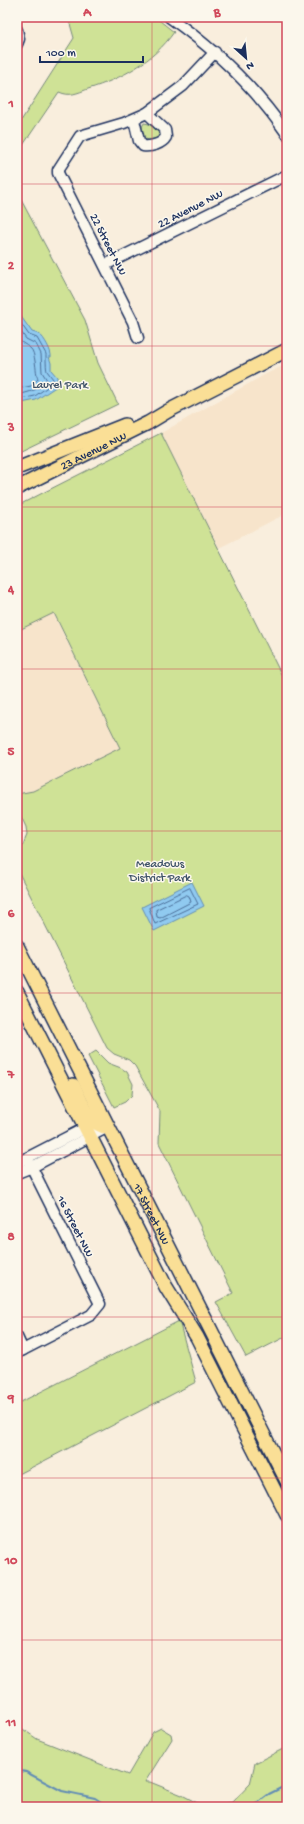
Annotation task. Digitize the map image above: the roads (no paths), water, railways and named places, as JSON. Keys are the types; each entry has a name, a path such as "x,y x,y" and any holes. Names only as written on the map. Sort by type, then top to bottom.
{"main road":[{"name":"23 Avenue NW","path":"17,488 141,426 287,350"},
{"name":"23 Avenue NW","path":"17,468 107,433 145,415 168,411"},
{"name":"17 Street NW","path":"17,946 166,1287 197,1337 287,1515"},
{"name":"17 Street NW","path":"17,992 30,1018 97,1127 287,1481"}],"street":[{"path":"169,17 215,52 240,75 268,106 287,134"},
{"path":"147,113 165,130 166,137 161,142 148,147 143,146 139,142 134,120 147,113 183,86 215,52"},
{"name":"22 Street NW","path":"134,120 80,136 61,164 58,173 133,322 138,338"},
{"name":"22 Avenue NW","path":"105,265 287,175"},
{"path":"17,1163 97,1127"},
{"path":"17,1173 32,1167 97,1127"},
{"name":"16 Street NW","path":"20,1351 91,1314 99,1307 99,1300 27,1158"},
{"path":"17,1338 20,1351"}],"water":[{"path":"17,311 32,332 41,336 47,345 51,355 51,357 49,357 51,370 57,377 57,386 36,400 17,404"},
{"path":"192,882 204,906 154,931 142,907"}],"waterway":[{"path":"17,1770 26,1772 62,1791 95,1798 109,1807"},
{"path":"252,1807 269,1794 287,1785"}],"park label":[{"name":"Laurel Park","path":"60,384"},
{"name":"Meadows District Park","path":"160,870"}]}
